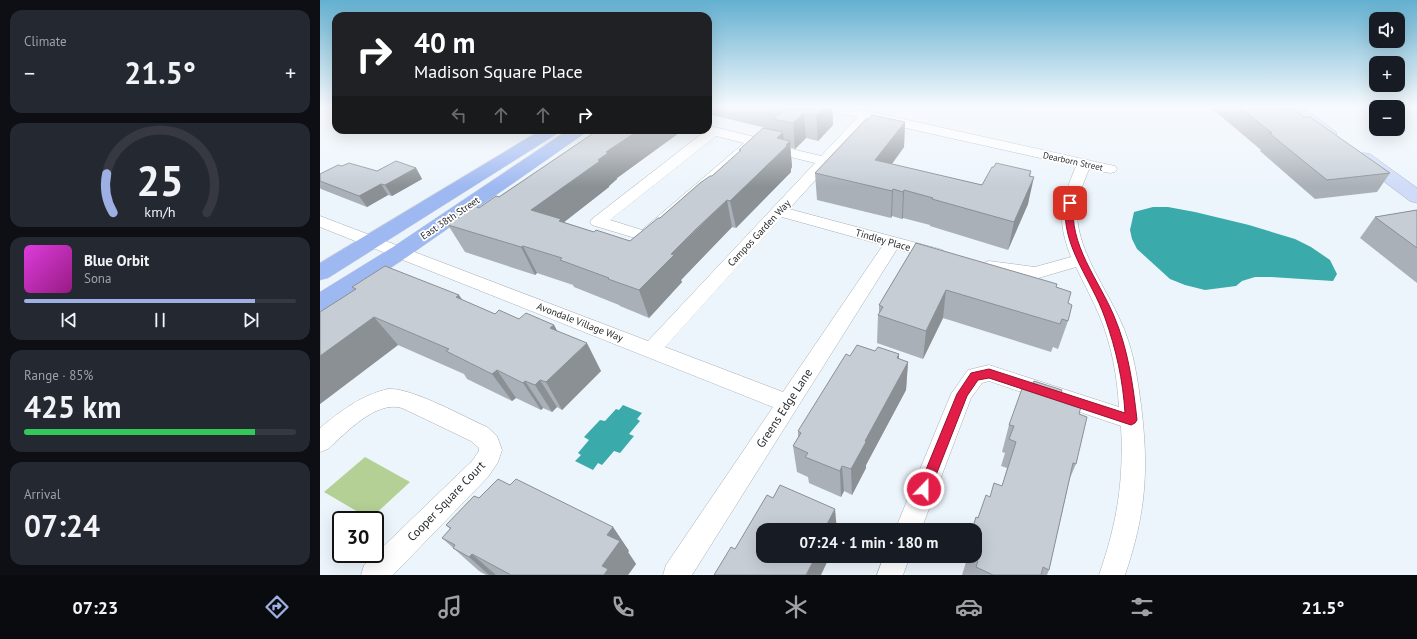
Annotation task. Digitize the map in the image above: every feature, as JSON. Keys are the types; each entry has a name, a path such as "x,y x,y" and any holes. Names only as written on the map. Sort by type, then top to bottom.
{"main road":[{"name":"East 38th Street","path":"320,273 545,134"},
{"name":"East 38th Street","path":"320,303 400,252 573,134"}],"street":[{"path":"710,134 598,222 645,236 754,141 721,133"},
{"name":"Campos Garden Way","path":"652,350 851,133"},
{"name":"Dearborn Street","path":"945,133 1110,169"},
{"path":"1328,133 1417,196"},
{"path":"751,144 825,161"},
{"path":"1084,163 1073,193 1069,213 1072,235 1115,330 1126,371 1134,463 1127,525 1112,575"},
{"name":"Tindley Place","path":"780,210 950,258"},
{"name":"Avondale Village Way","path":"320,221 373,240 400,252 787,403"},
{"name":"Greens Edge Lane","path":"676,575 893,242"},
{"path":"971,263 999,269 1035,273 1082,260"},
{"path":"911,523 962,394 975,376 989,373 1131,420"},
{"name":"Cooper Square Court","path":"320,442 360,410 375,402 388,398 398,398 410,402 479,434 489,440 492,447 490,455 480,469 374,575"},
{"path":"890,575 894,563"}],"green space":[{"path":"365,457 410,482 379,511 356,511 324,492"}],"water":[{"path":"1153,207 1168,207 1195,212 1249,225 1295,239 1311,247 1330,260 1337,274 1333,281 1255,277 1242,281 1236,286 1205,290 1185,285 1170,279 1137,249 1132,239 1130,230 1134,212"},
{"path":"623,405 642,413 637,419 640,421 629,434 634,436 620,453 614,451 602,465 598,463 593,470 575,461 581,455 578,453 589,440 584,437 600,420 605,421 616,409 619,410"}],"building":[{"path":"758,133 782,133 777,138 790,141 786,145 788,145 730,201 727,200 696,229 671,254 674,255 639,290 560,260 562,258 448,225 475,206 479,208 496,196 499,197 592,134 633,134 606,152 608,153 598,160 600,161 531,210 561,219 559,221 594,232 596,230 630,241 658,218 660,218 700,183 712,176 741,150 739,150"},
{"path":"853,133 896,133 875,160 982,185 992,167 994,167 996,163 1031,171 1029,176 1034,177 1014,222 904,190 903,192 893,189 892,191 815,173"},
{"path":"1269,133 1333,133 1390,173 1327,180"},
{"path":"396,161 416,168 385,185 381,184 359,196 320,181 320,174 338,165 342,166 349,163 377,171"},
{"path":"1417,210 1417,248 1375,217"},
{"path":"916,243 1057,284 1056,287 1071,292 1068,303 1072,305 1068,321 1062,319 1060,324 946,290 926,331 878,315 883,307 879,305"},
{"path":"385,266 459,295 456,297 495,314 499,310 519,319 526,313 554,325 550,328 587,343 546,382 540,380 535,385 525,381 523,383 497,370 492,374 446,351 449,349 374,317 320,356 320,312 356,289 352,287"},
{"path":"857,345 875,351 878,347 899,354 897,358 908,362 851,469 842,466 840,471 805,457 808,453 793,446 801,433 798,431 846,354 850,356"},
{"path":"1034,381 1062,390 1060,395 1082,403 1079,414 1087,417 1076,464 1073,463 1049,570 1043,567 1041,575 993,575 976,567 977,563 982,563 982,523 974,523 976,517 978,518 986,495 990,497 994,483 1002,486 1016,442 1009,439 1014,426 1009,425 1024,383 1032,385"},
{"path":"498,479 510,485 516,479 613,527 607,535 620,541 602,566 608,569 604,575 511,575 472,554 469,557 453,548 455,545 442,538 451,528 446,525 474,496 479,498"},
{"path":"780,485 835,509 828,523 756,523 756,563 812,563 806,575 714,575 731,547 735,549 767,495 773,498"}],"route":[{"path":"924,489 962,394 975,376 989,373 1131,420 1126,371 1121,351 1109,316 1077,250 1070,224 1070,203"}]}
